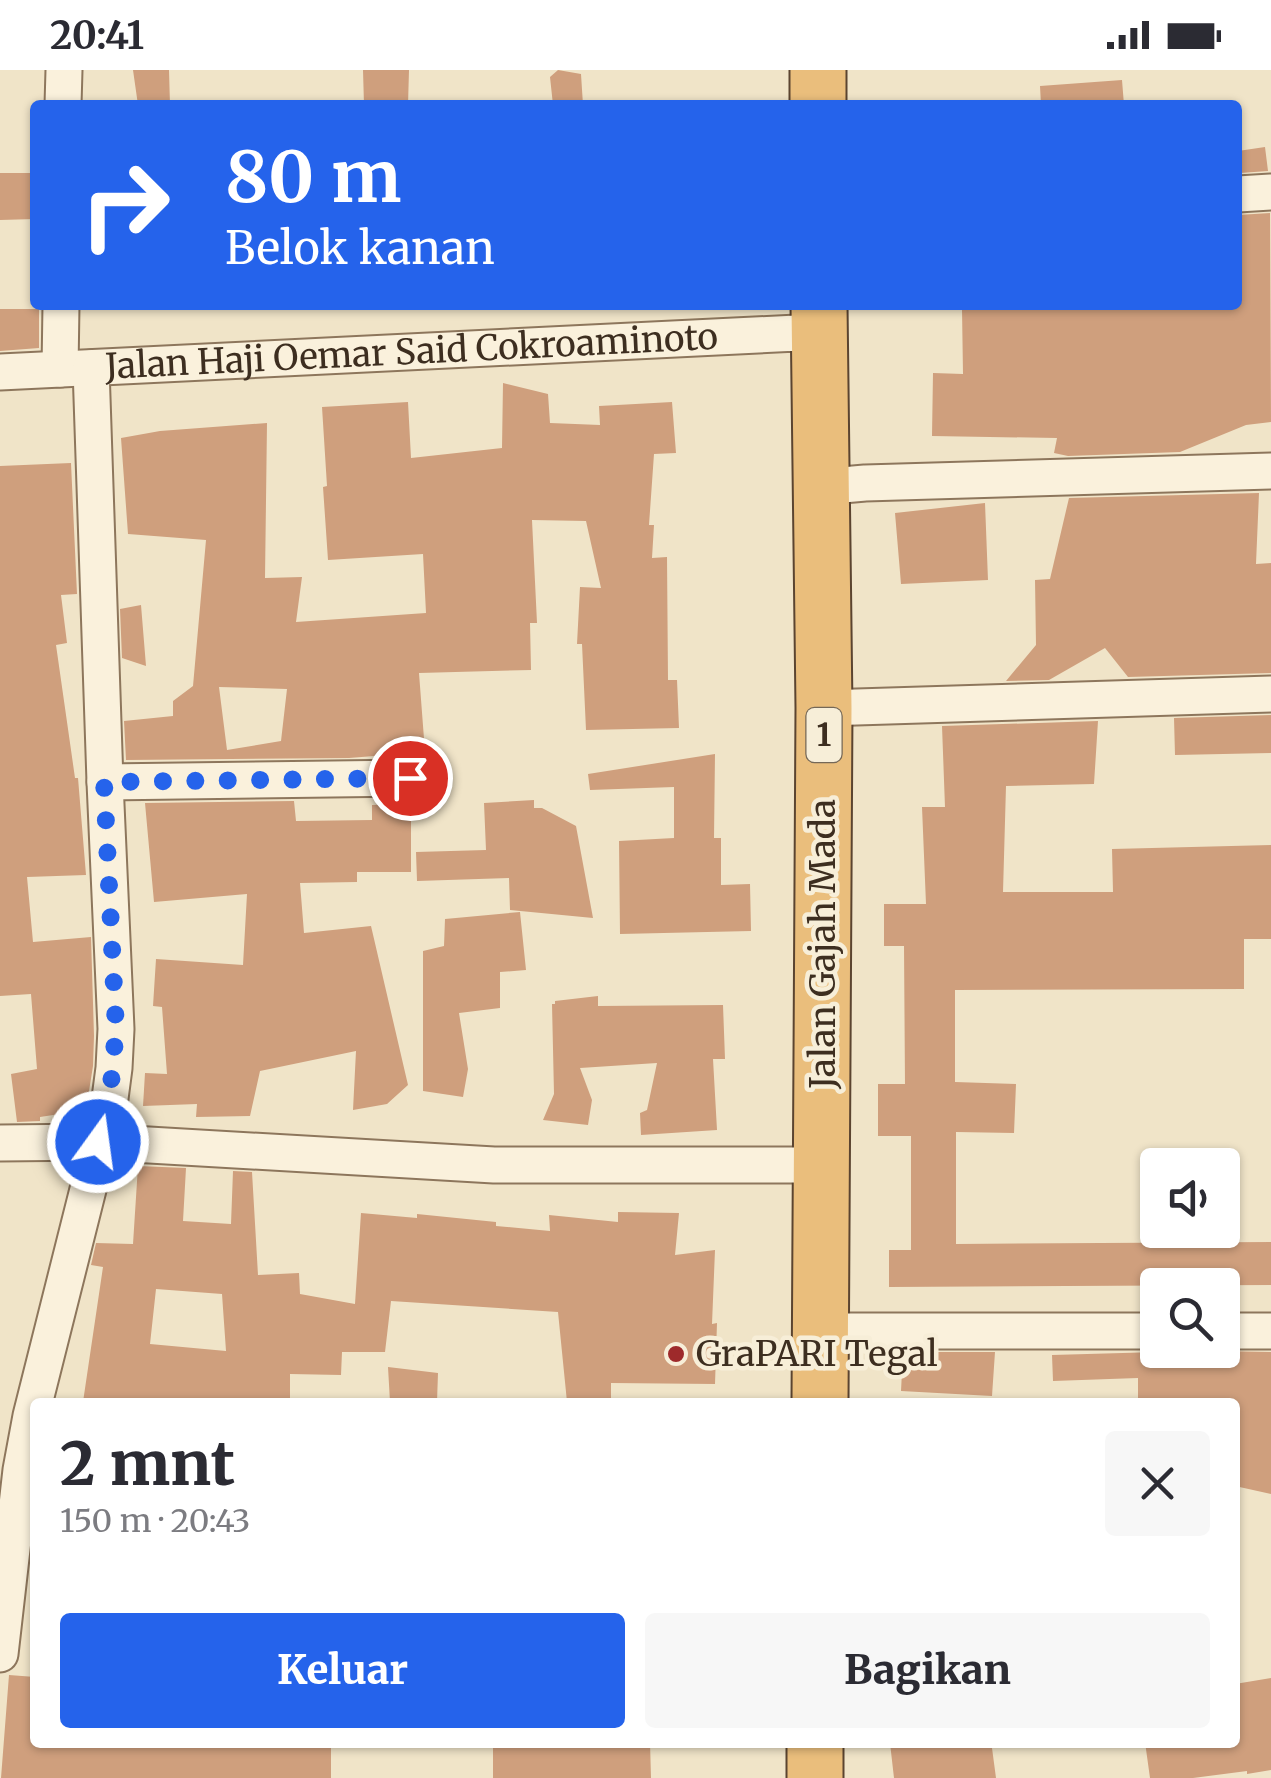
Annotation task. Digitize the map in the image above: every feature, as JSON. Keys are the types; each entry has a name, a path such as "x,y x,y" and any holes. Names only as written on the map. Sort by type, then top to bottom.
{"highway":[{"path":"818,70 818,100"},
{"name":"Jalan Gajah Mada","path":"819,326 824,708 820,1398"},
{"path":"815,1748 815,1778"}],"street":[{"path":"63,100 64,70"},
{"path":"1242,194 1271,192"},
{"path":"37,1398 109,1106 116,1029 76,369 62,310"},
{"name":"Jalan Haji Oemar Said Cokroaminoto","path":"0,372 797,333 819,326"},
{"path":"820,487 1271,470"},
{"path":"824,708 1271,694"},
{"path":"104,782 410,778"},
{"path":"0,1143 98,1142 494,1165 822,1164"},
{"path":"821,1331 1140,1331"},
{"path":"1240,1331 1271,1331"},
{"path":"0,1654 21,1470 30,1430"}],"building":[{"path":"133,70 169,70 170,100 137,100"},
{"path":"363,70 409,70 408,100 364,100"},
{"path":"558,70 581,74 583,100 552,100 550,77"},
{"path":"1122,80 1124,100 1041,100 1040,86"},
{"path":"1265,147 1268,171 1242,173 1242,150"},
{"path":"0,173 30,173 30,219 0,220"},
{"path":"1270,213 1271,422 1246,425 1180,452 1068,456 1054,453 1057,438 932,436 933,373 963,374 962,310 1242,310 1242,215"},
{"path":"0,309 39,310 39,348 0,351"},
{"path":"503,383 548,394 550,423 600,425 599,406 672,402 676,453 654,454 649,525 654,525 652,558 667,557 668,680 677,680 679,728 586,730 582,644 577,644 580,587 601,588 586,521 532,520 537,623 530,623 531,670 419,673 425,752 349,758 126,760 124,721 173,716 173,701 193,686 206,540 128,534 121,438 267,423 265,578 302,577 296,622 426,613 423,554 328,560 322,407 408,402 411,458 502,448","holes":["219,687 287,689 281,741 227,750"]},
{"path":"71,463 77,594 61,595 67,643 56,645 78,778 86,875 27,877 33,942 91,937 93,1066 86,1110 17,1122 11,1074 37,1069 31,994 0,996 0,466"},
{"path":"1259,493 1256,564 1271,563 1271,673 1128,677 1105,648 1049,680 1006,681 1036,645 1035,580 1050,579 1069,498"},
{"path":"985,503 988,580 901,584 895,513"},
{"path":"141,605 146,666 122,658 120,609"},
{"path":"1271,715 1271,753 1175,755 1174,718"},
{"path":"1098,721 1094,784 1006,786 1003,892 1113,892 1112,849 1271,845 1271,939 1244,939 1244,989 955,990 955,1082 1016,1084 1014,1133 956,1132 956,1244 1140,1243 1140,1248 1240,1248 1240,1242 1271,1242 1271,1285 1240,1285 1240,1268 1140,1268 1140,1286 889,1287 889,1250 911,1250 911,1136 878,1136 878,1084 905,1084 904,946 884,946 884,904 926,904 922,807 945,807 942,726"},
{"path":"715,754 714,838 721,838 721,885 750,884 751,931 620,934 619,841 674,838 674,787 590,790 588,774"},
{"path":"534,800 534,808 542,808 576,826 593,918 510,910 509,878 417,881 416,852 486,850 484,803"},
{"path":"294,801 296,821 372,820 372,805 411,804 411,872 357,872 357,882 300,883 304,933 371,926 408,1085 387,1104 353,1110 356,1051 260,1071 250,1116 196,1117 197,1104 143,1106 145,1073 167,1074 162,1007 153,1006 156,959 243,965 247,894 154,902 145,803"},
{"path":"520,912 526,970 500,972 500,1008 459,1013 468,1069 463,1097 423,1091 423,951 444,946 445,919"},
{"path":"598,996 598,1006 723,1005 725,1059 713,1059 717,1130 641,1135 640,1113 647,1110 657,1063 580,1068 592,1100 588,1125 543,1120 554,1094 552,1004"},
{"path":"138,1166 186,1168 183,1221 231,1224 233,1171 252,1172 258,1275 299,1273 300,1294 355,1304 361,1213 417,1218 417,1214 550,1231 549,1215 618,1222 618,1212 679,1213 675,1255 715,1250 715,1384 611,1383 611,1398 567,1398 558,1312 391,1301 385,1352 342,1352 341,1375 290,1374 290,1398 84,1398 103,1267 91,1265 96,1243 133,1244","holes":["156,1289 222,1294 226,1351 150,1344"]},
{"path":"1240,1351 1271,1352 1271,1494 1240,1487 1240,1398 1138,1398 1138,1378 1053,1381 1052,1355 1140,1353 1140,1368 1240,1368"},
{"path":"903,1352 995,1352 992,1396 901,1391"},
{"path":"388,1367 438,1373 437,1398 390,1398"},
{"path":"9,1675 30,1677 30,1748 331,1748 331,1778 1,1778"},
{"path":"1271,1678 1271,1770 1150,1778 1146,1748 1240,1748 1240,1683"},
{"path":"493,1748 650,1748 651,1778 493,1778"},
{"path":"891,1748 992,1748 996,1778 894,1778"}],"place":[{"name":"GraPARI Tegal","path":"676,1354"}],"route":[{"path":"98,1142 109,1106 116,1029 104,782 410,778"}]}
